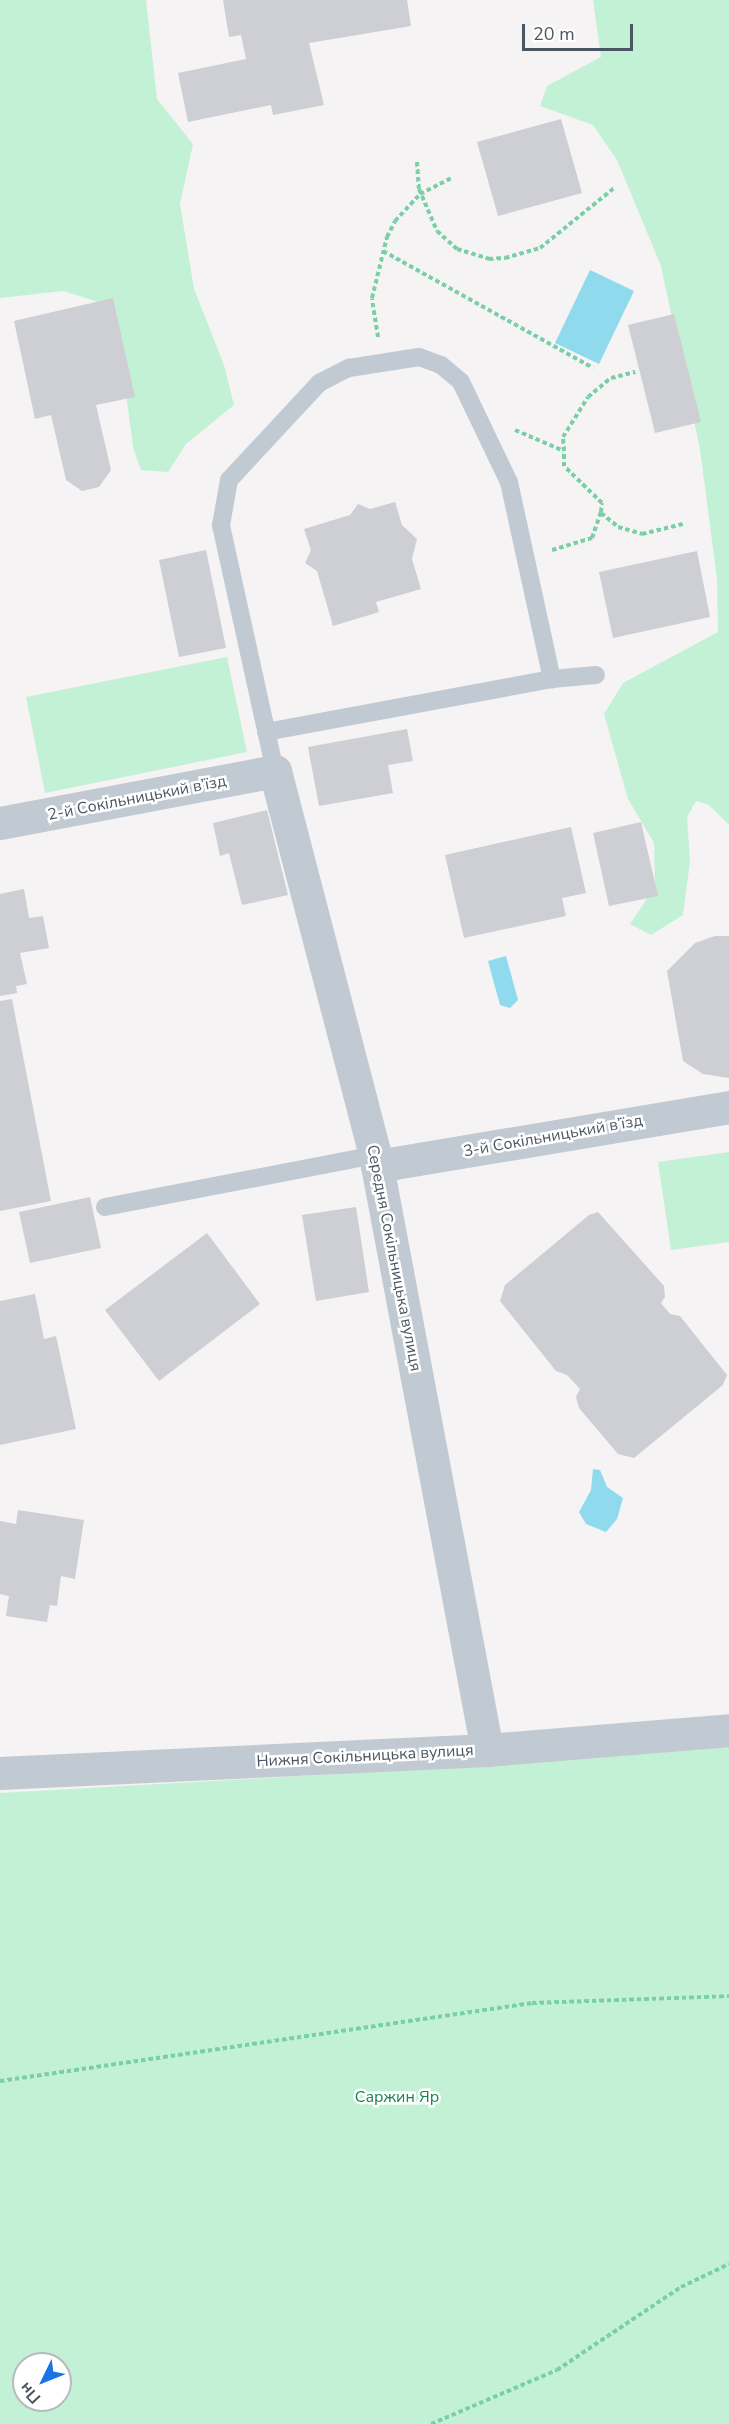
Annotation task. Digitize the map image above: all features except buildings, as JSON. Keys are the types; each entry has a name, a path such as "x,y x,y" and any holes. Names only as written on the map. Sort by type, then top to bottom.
{"street":[{"name":"2-й Сокільницький в’їзд","path":"0,824 275,771"},
{"name":"Середня Сокільницька вулиця","path":"275,771 376,1161 487,1750"},
{"name":"3-й Сокільницький в’їзд","path":"376,1161 729,1107"},
{"name":"Нижня Сокільницька вулиця","path":"0,1773 487,1750 729,1730"}],"lane":[{"path":"275,771 221,525 229,480 319,383 348,368 386,360 419,357 441,365 461,382 479,414 509,482 552,679"},
{"path":"266,732 552,679 596,675"},
{"path":"105,1207 376,1161"}],"path":[{"path":"417,162 420,194 437,231 446,241 471,254 505,258 540,248 557,237 614,188"},
{"path":"386,360 372,298 383,251 395,221 420,194 453,177"},
{"path":"383,251 593,368"},
{"path":"526,558 592,538 602,503 564,466 563,436 588,397 611,378 635,372"},
{"path":"479,414 564,451"},
{"path":"601,512 618,527 642,534 683,524"},
{"path":"0,2081 532,2003 729,1996"},
{"path":"431,2424 557,2370 681,2287 729,2264"}],"green space":[{"path":"0,0 146,0 157,99 193,144 180,204 194,289 224,365 234,405 186,444 168,472 141,470 133,447 115,307 63,291 0,298"},
{"path":"593,0 729,0 729,825 709,805 696,801 687,817 690,861 683,915 651,935 630,924 655,887 654,843 628,799 604,714 623,683 718,632 717,579 700,449 661,266 617,160 593,125 540,106 547,86 601,57"},
{"path":"227,657 247,752 45,793 26,697"},
{"path":"729,1152 729,1242 671,1250 658,1162"},
{"name":"Саржин Яр","path":"729,1731 729,2424 0,2424 0,1793 337,1774"}],"water":[{"path":"590,270 634,291 599,364 555,343"},
{"path":"506,956 518,1000 510,1008 500,1005 488,961"},
{"path":"593,1469 600,1470 607,1487 623,1498 617,1519 606,1532 586,1524 579,1512 591,1490"}]}
